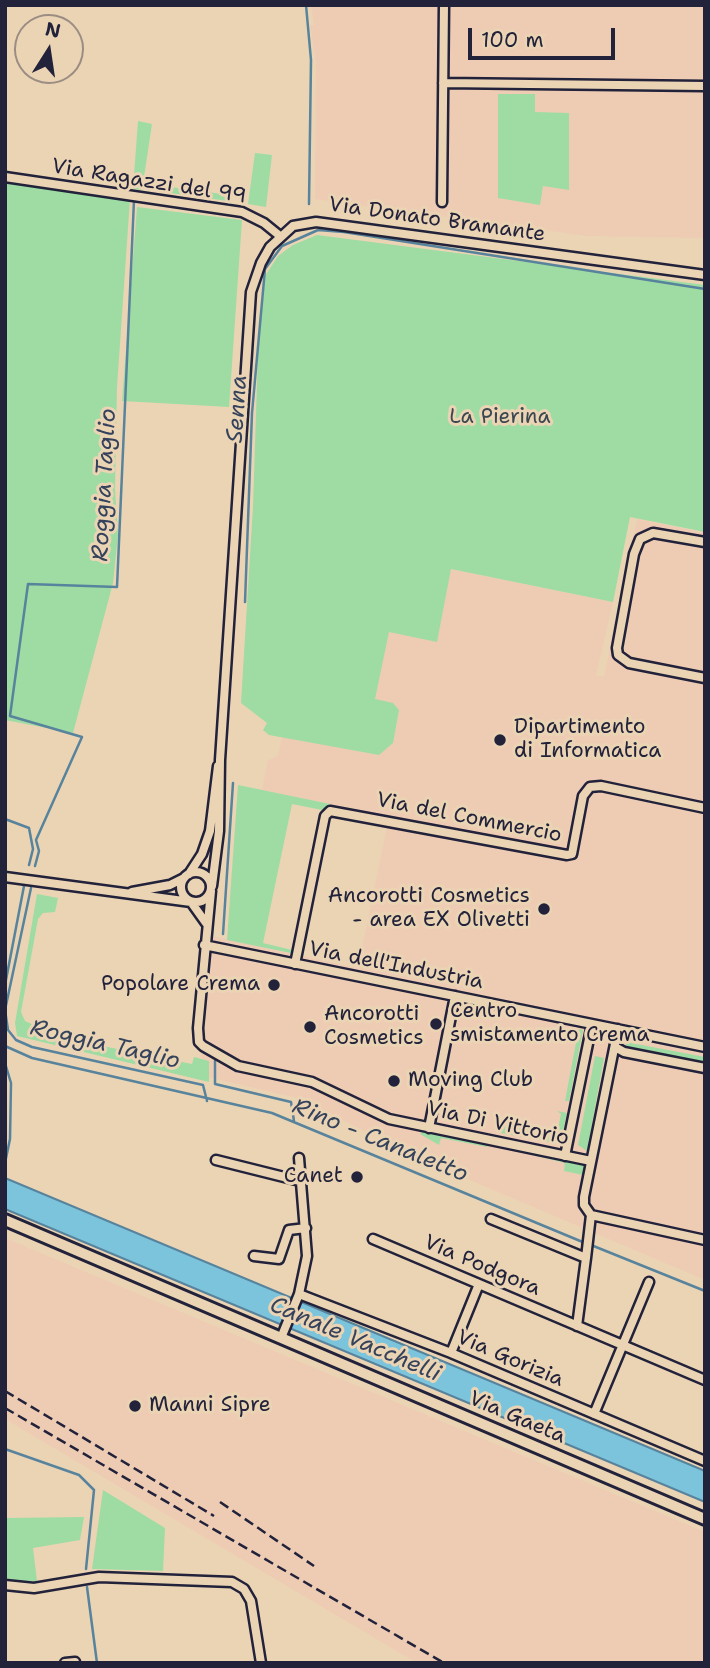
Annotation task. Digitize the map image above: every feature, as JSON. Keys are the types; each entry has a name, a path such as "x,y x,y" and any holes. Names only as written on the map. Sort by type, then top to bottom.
{"main road":[{"name":"Via Gaeta","path":"5,1220 705,1518"}],"street":[{"path":"442,202 444,5"},
{"path":"443,83 705,86"},
{"name":"Via Ragazzi del 99","path":"5,177 242,212 264,223 280,236"},
{"name":"Via Donato Bramante","path":"280,236 293,226 316,222 705,275"},
{"path":"5,877 191,902 202,902 212,888 221,794 220,760 251,292 261,263 280,236"},
{"path":"705,542 653,533 640,538 634,554 620,628 618,655 629,663 705,678"},
{"path":"206,923 181,891 187,875 202,854 210,831 214,781 220,760"},
{"name":"Via del Commercio","path":"295,964 325,817 330,811 572,854 583,796 590,787 601,786 705,808"},
{"path":"123,893 170,885 187,875 204,874 212,888"},
{"name":"Via Di Vittorio","path":"212,888 206,923 198,1028 199,1042 203,1046 238,1066 312,1082 389,1119 591,1161"},
{"name":"Via dell'Industria","path":"204,945 705,1047"},
{"path":"429,1128 455,996"},
{"path":"565,1156 592,1024"},
{"path":"577,1326 591,1215 584,1205 610,1057 618,1029"},
{"path":"615,1046 619,1051 705,1068"},
{"path":"281,1338 298,1297 307,1256 299,1158"},
{"path":"216,1160 300,1181"},
{"path":"591,1215 705,1240"},
{"path":"491,1219 586,1258"},
{"path":"254,1256 279,1259 289,1230 306,1228"},
{"name":"Via Podgora","path":"373,1239 705,1380"},
{"path":"594,1414 649,1282"},
{"path":"451,1353 479,1284"},
{"name":"Via Gorizia","path":"298,1297 451,1353 705,1461"},
{"path":"5,1585 34,1588 94,1578 225,1581 239,1584 251,1601 261,1663"}],"shaded area":[{"path":"311,5 705,5 705,238 587,236 315,199 316,62 310,25 314,25"},
{"path":"637,519 705,533 705,1280 430,1163 297,1098 199,1075 212,936 358,968 389,817 262,790 268,760 278,756 282,738 263,730 267,723 241,703 252,529 613,602 596,675 604,677"},
{"path":"5,1238 705,1532 705,1663 417,1663 5,1419"}],"green space":[{"path":"498,94 535,94 535,112 569,113 569,190 543,186 540,205 498,198"},
{"path":"138,121 152,124 142,190 133,189"},
{"path":"255,153 272,155 266,207 248,204"},
{"path":"5,182 130,199 117,387 115,489 118,535 113,583 73,733 5,720"},
{"path":"164,186 229,195 228,201 163,192"},
{"path":"137,207 242,220 229,407 122,401"},
{"name":"La Pierina","path":"317,235 705,285 705,532 630,517 613,602 451,569 437,642 389,632 375,699 393,703 399,710 393,743 379,755 269,735 263,730 267,723 241,703 253,507 259,321 265,276 278,256 293,245"},
{"path":"238,785 330,804 322,810 292,804 263,943 292,950 291,953 227,940"},
{"path":"37,894 58,898 55,912 43,913 38,919 21,1012 25,1021 34,1025 33,1032 192,1064 194,1057 209,1061 209,1082 17,1036 15,1023"},
{"path":"572,1028 583,1030 569,1101 565,1101 578,1032"},
{"path":"626,1042 705,1057 705,1062 626,1046"},
{"path":"595,1056 604,1058 587,1151 578,1145"},
{"path":"557,1111 567,1113 560,1144 501,1133 503,1124 557,1134 561,1114"},
{"path":"423,1131 488,1145 487,1147 441,1138 439,1145 420,1134"},
{"path":"491,1145 585,1165 583,1175 564,1171 565,1163"},
{"path":"103,1490 165,1528 163,1571 92,1569"},
{"path":"84,1517 80,1540 33,1548 37,1581 23,1583 6,1578 5,1518"}],"water":[{"name":"Canale Vacchelli","path":"5,1178 705,1471 705,1502 5,1209"}],"waterway":[{"name":"Senna","path":"306,5 311,60 309,204"},
{"name":"Roggia Taglio","path":"35,866 39,851 36,840 82,737 10,716 28,584 117,587 134,200"},
{"path":"245,602 252,413 265,269 282,246 318,230 344,232 705,289"},
{"name":"Senna","path":"223,934 233,783"},
{"path":"5,819 29,828 33,849 29,865"},
{"path":"5,985 24,886"},
{"name":"Roggia Taglio","path":"31,888 5,1010 8,1030 16,1040 32,1047 203,1085 207,1101"},
{"name":"Rino - Canaletto","path":"5,1046 32,1058 272,1113 585,1243"},
{"name":"Senna","path":"215,1061 215,1084 291,1102 294,1121"},
{"path":"5,1063 11,1083 10,1139 5,1163"},
{"name":"Rino - Canaletto","path":"591,1245 705,1291"},
{"path":"5,1449 79,1475 94,1490 86,1569"},
{"path":"87,1587 97,1663"}],"railway":[{"path":"5,1391 214,1516"},
{"path":"5,1408 444,1663"},
{"path":"220,1502 314,1566"}],"place":[{"name":"Dipartimento di Informatica","path":"500,740"},
{"name":"Ancorotti Cosmetics - area EX Olivetti","path":"544,909"},
{"name":"Popolare Crema","path":"274,985"},
{"name":"Centro smistamento Crema","path":"436,1024"},
{"name":"Ancorotti Cosmetics","path":"310,1027"},
{"name":"Moving Club","path":"394,1081"},
{"name":"Canet","path":"357,1177"},
{"name":"Manni Sipre","path":"135,1406"}]}
